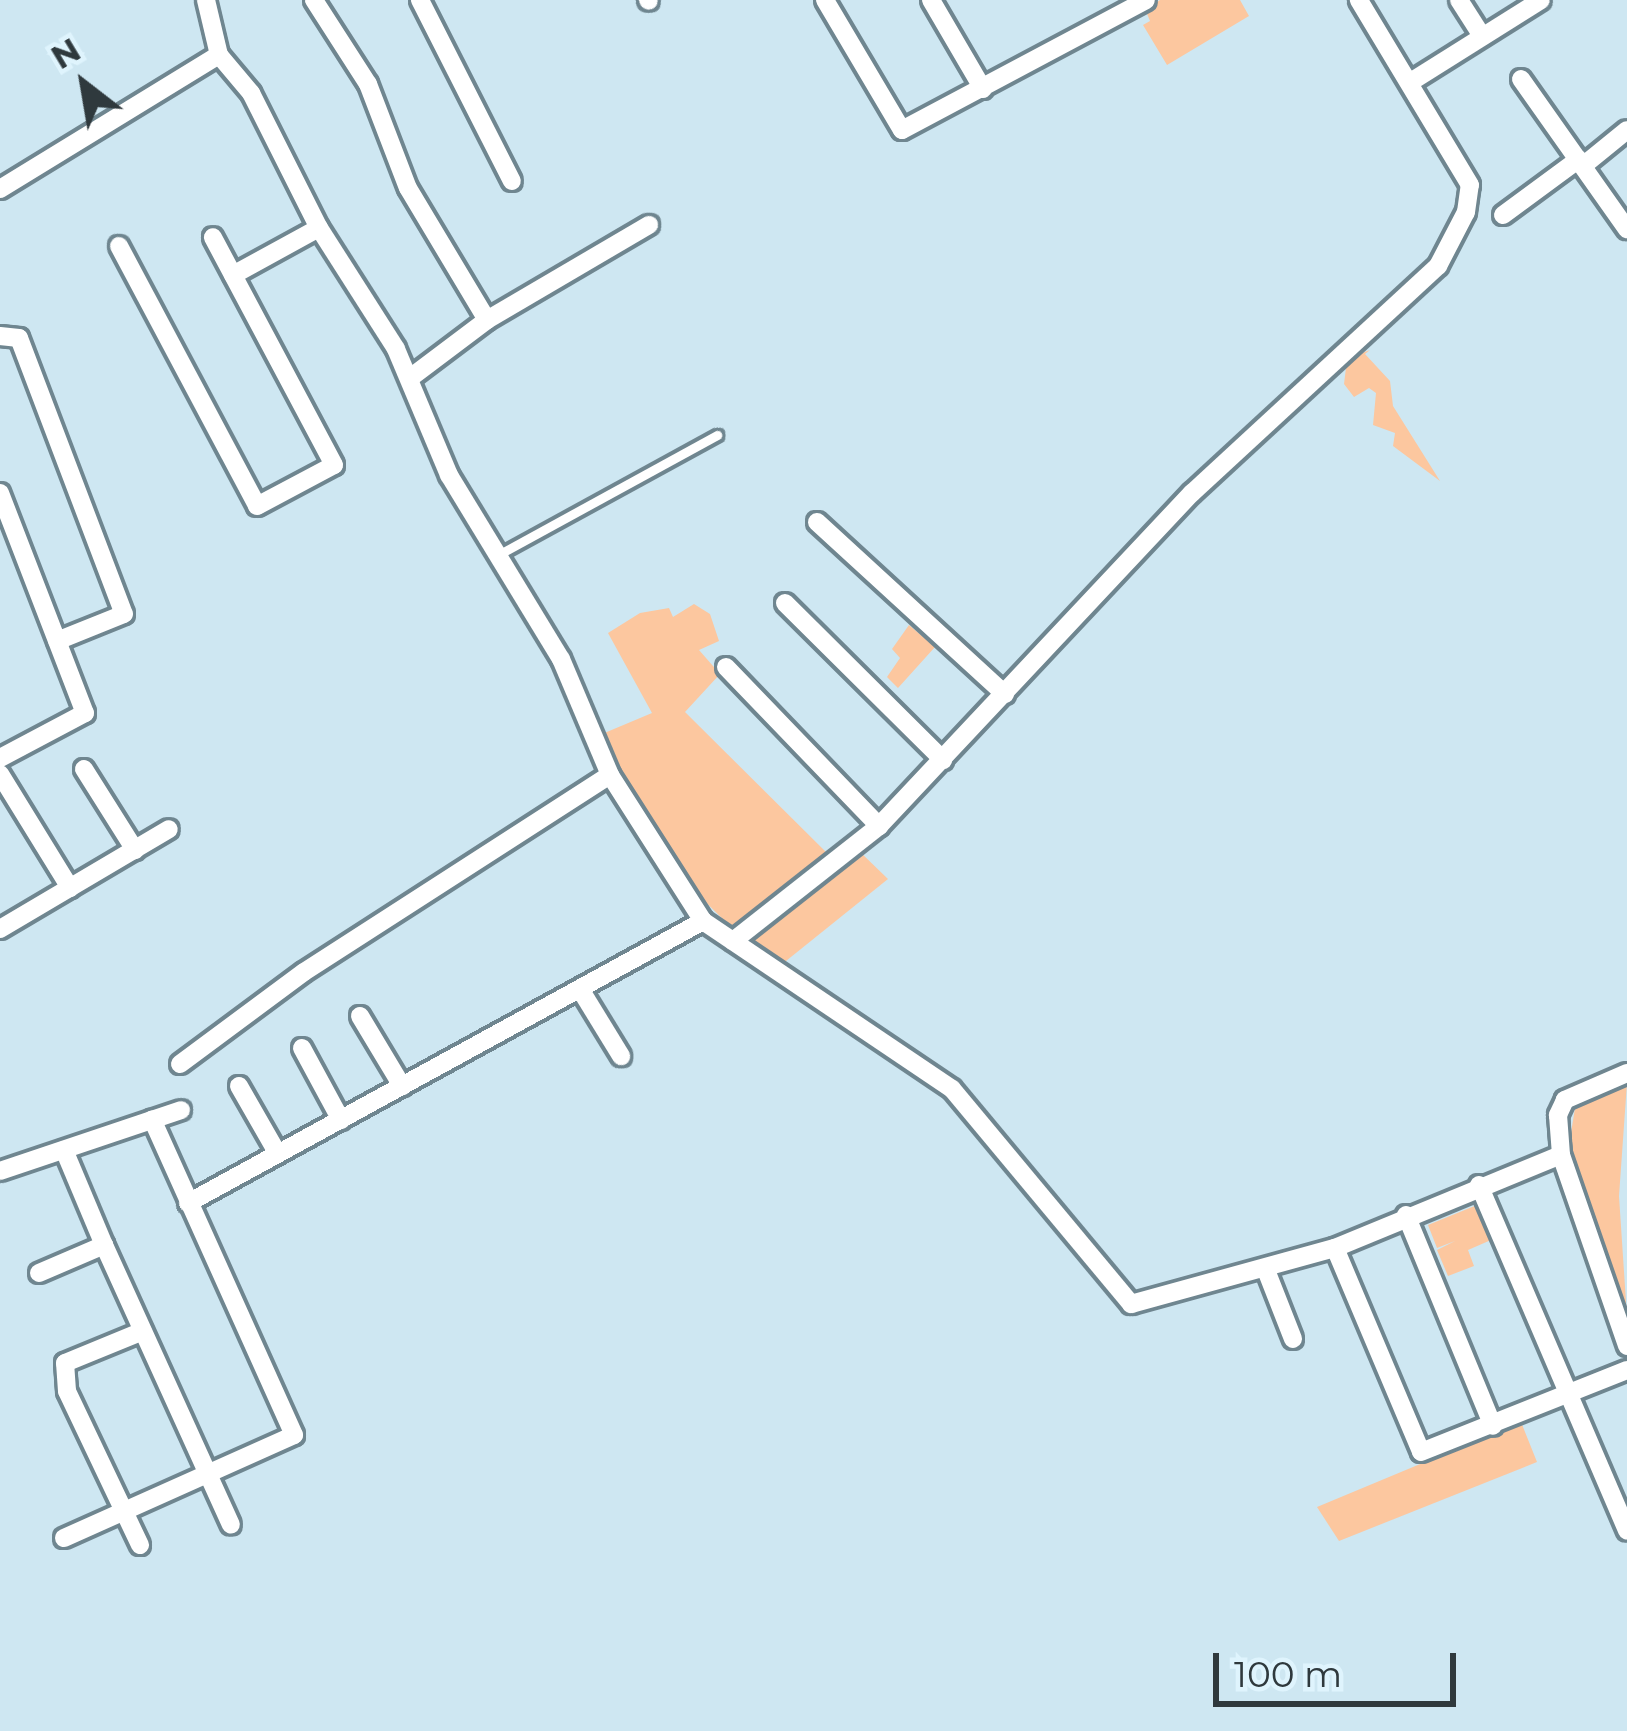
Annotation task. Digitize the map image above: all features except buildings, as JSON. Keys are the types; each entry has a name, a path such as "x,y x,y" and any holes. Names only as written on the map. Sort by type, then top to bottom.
{"street":[{"path":"206,0 218,55 251,93 320,228 410,378 494,557 561,659 610,775 653,853 704,921 952,1089 1131,1304 1335,1248 1561,1155"},
{"path":"314,0 368,84 408,188 487,320"},
{"path":"420,0 512,181"},
{"path":"825,0 902,130 1146,0"},
{"path":"931,0 983,89"},
{"path":"733,941 879,826 1192,493 1438,266 1471,192 1412,81 1359,0"},
{"path":"1459,0 1482,37"},
{"path":"1412,81 1541,0"},
{"path":"0,189 218,55"},
{"path":"1521,79 1627,229"},
{"path":"1503,215 1627,130"},
{"path":"410,378 487,320 649,225"},
{"path":"233,274 320,228"},
{"path":"119,246 257,506 334,465 213,237"},
{"path":"0,336 19,338 124,614 57,641"},
{"path":"0,493 82,720 0,758"},
{"path":"817,522 1005,694"},
{"path":"785,603 943,760"},
{"path":"726,667 879,826"},
{"path":"84,769 135,850"},
{"path":"0,775 70,888"},
{"path":"180,1064 304,972 610,775"},
{"path":"0,928 170,829"},
{"path":"188,1203 704,921"},
{"path":"580,989 621,1056"},
{"path":"361,1016 402,1086"},
{"path":"302,1048 341,1120"},
{"path":"1627,1073 1560,1107 1561,1155 1627,1346"},
{"path":"239,1086 278,1154"},
{"path":"0,1171 181,1109"},
{"path":"64,1538 294,1435 152,1120"},
{"path":"64,1150 231,1525"},
{"path":"1479,1185 1627,1531"},
{"path":"1406,1215 1493,1426"},
{"path":"39,1274 104,1245"},
{"path":"1335,1248 1418,1450 1493,1426 1627,1370"},
{"path":"1266,1270 1293,1339"},
{"path":"140,1545 67,1391 65,1363 143,1331"},
{"path":"266,1451 275,1471"}],"lane":[{"path":"494,557 717,435"}],"shaded area":[{"path":"1160,0 1240,0 1249,16 1167,65 1143,25 1150,21 1145,9"},
{"path":"1370,350 1365,354 1390,381 1393,406 1440,481 1393,446 1395,433 1373,425 1376,393 1369,388 1354,397 1344,384 1346,368"},
{"path":"694,604 710,614 719,641 699,650 720,674 685,712 831,857 736,932 669,866 602,734 652,713 608,633 640,613 669,608 673,617"},
{"path":"909,625 935,647 898,688 887,677 900,658 892,649"},
{"path":"857,849 888,879 781,965 745,940"},
{"path":"1627,1083 1619,1196 1627,1317 1567,1158 1575,1108"},
{"path":"1477,1205 1491,1240 1468,1250 1474,1266 1448,1276 1437,1250 1455,1241 1437,1248 1428,1225"},
{"path":"1521,1422 1537,1462 1339,1541 1317,1507"}]}
